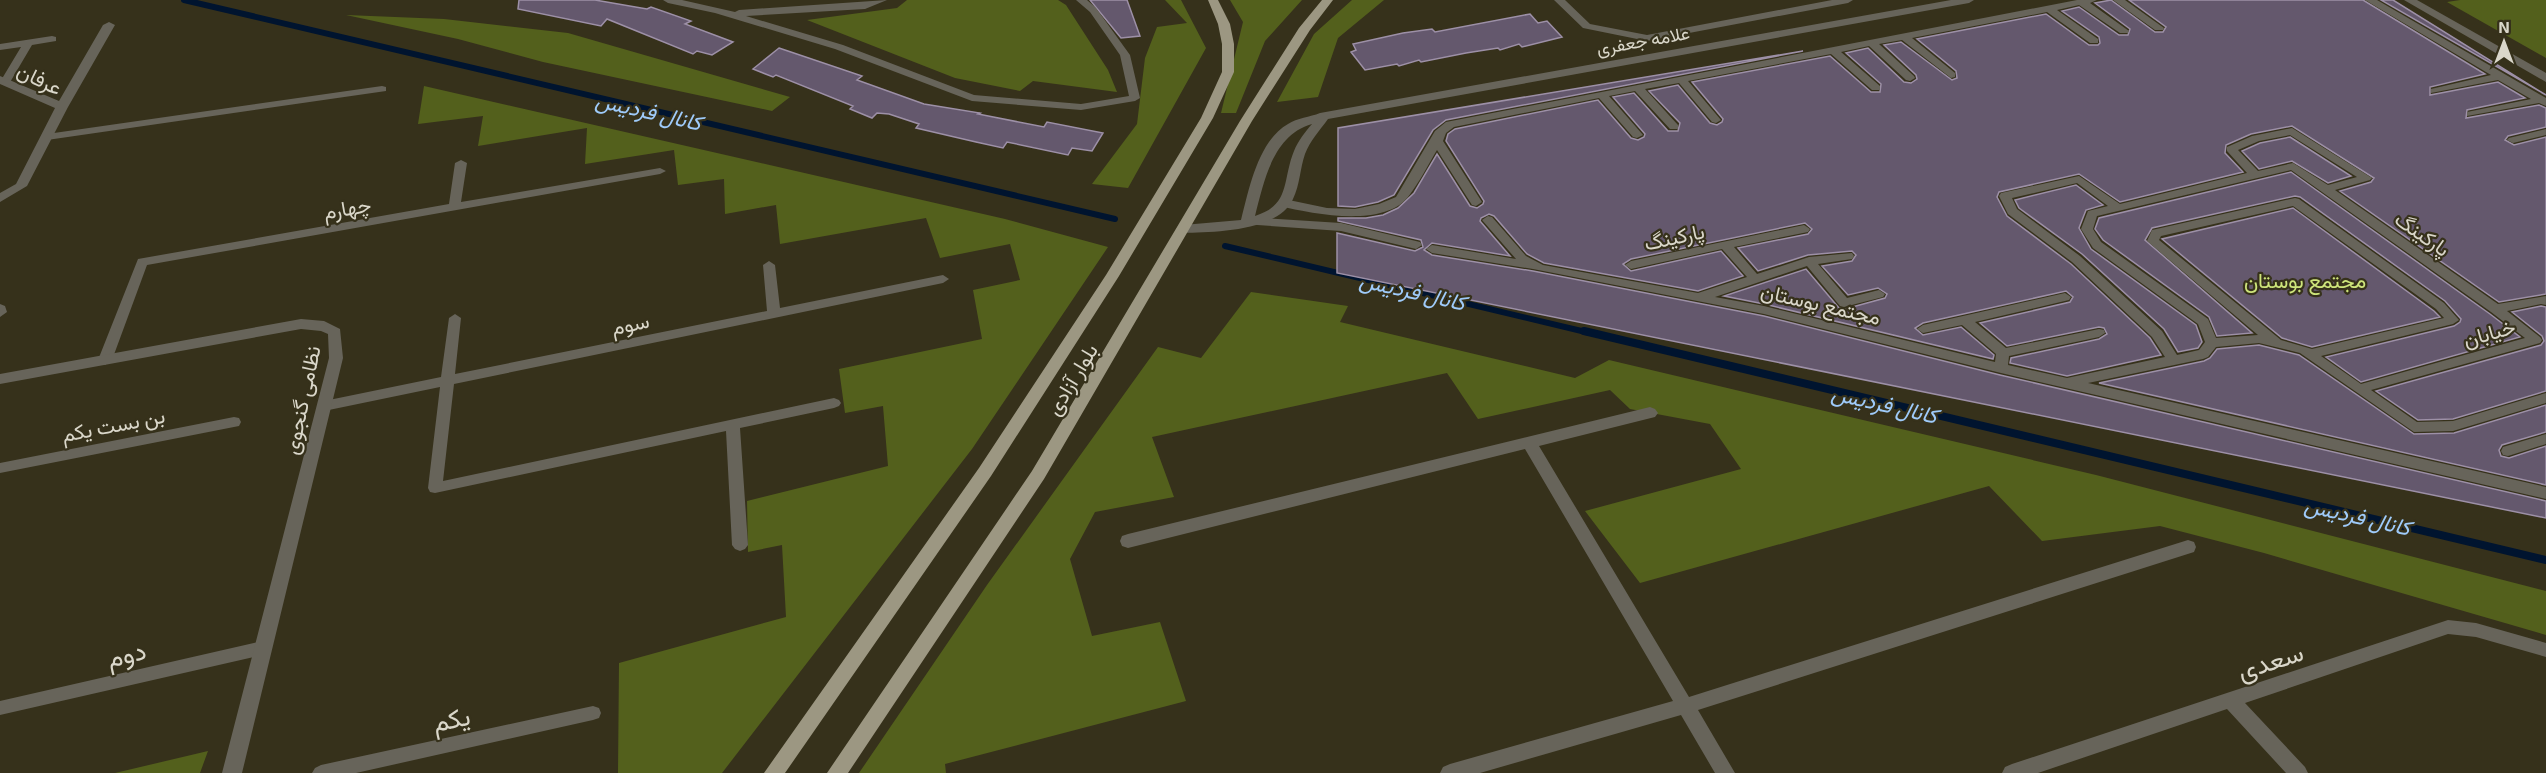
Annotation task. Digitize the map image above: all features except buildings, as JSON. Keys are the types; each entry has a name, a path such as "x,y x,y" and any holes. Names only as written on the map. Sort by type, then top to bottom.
{"main road":[{"name":"بلوار آزادی","path":"774,773 985,472 1112,276 1207,118 1228,72 1228,44 1224,24 1213,0"},
{"name":"بلوار آزادی","path":"837,773 1038,475 1282,64 1305,28 1328,0"}],"street":[{"name":"علامه جعفری","path":"1247,221 1258,179 1280,137 1292,127 1324,116 1970,0"},
{"path":"2409,0 2546,78"},
{"path":"62,107 109,25"},
{"name":"عرفان","path":"0,198 21,186 62,107 2,81"},
{"path":"1183,229 1216,227 1247,221 1270,215 1284,204 1300,151 1324,116"},
{"name":"نظامی گنجوی","path":"0,379 301,324 324,326 335,332 336,358 232,773"},
{"path":"1128,541 1650,413"},
{"path":"1529,443 1725,773"},
{"path":"1450,773 1685,706 2188,547"},
{"name":"سعدی","path":"2012,773 2448,627 2476,630 2546,650"},
{"path":"2230,700 2298,773"}],"lane":[{"path":"668,0 728,13 838,47 972,98 1081,106 1135,98 1125,56 1093,10 1081,0"},
{"path":"728,13 865,6 882,0"},
{"path":"1559,0 1587,26 1647,38 1848,0"},
{"path":"2118,0 2159,28"},
{"path":"2370,0 2543,101"},
{"path":"1284,204 1352,214 1377,210 1399,199 1437,141 1441,131 1450,124 2087,1 2124,31"},
{"path":"2048,8 2094,41"},
{"path":"1904,36 1951,75"},
{"path":"0,47 52,39"},
{"path":"1872,42 1910,78"},
{"path":"2,81 28,43"},
{"path":"1833,50 1876,88"},
{"path":"2435,91 2500,76"},
{"path":"1681,80 1716,120"},
{"path":"1638,88 1674,128"},
{"path":"47,137 382,89"},
{"path":"1602,95 1637,135"},
{"path":"2471,114 2543,101"},
{"path":"2255,175 2231,149 2256,138 2292,131 2366,178 2326,189"},
{"path":"2513,140 2546,132"},
{"path":"1437,141 1476,202"},
{"path":"454,208 461,163"},
{"name":"پارکینگ","path":"2212,343 2203,322 2097,245 2087,229 2092,214 2293,166 2496,309"},
{"name":"چهارم","path":"105,360 142,262 660,171"},
{"path":"2118,208 2079,179 2005,196 2012,211 2076,259 2157,334 2174,361"},
{"path":"2276,343 2153,241 2156,233 2295,202 2440,306 2453,320 2309,354"},
{"name":"مجتمع بوستان","path":"1488,220 1522,259 1540,268"},
{"path":"1247,221 1341,227 1416,245"},
{"name":"پارکینگ","path":"1631,265 1804,229"},
{"name":"پارکینگ","path":"1725,245 1755,279"},
{"name":"مجتمع بوستان","path":"1432,249 1764,310 2001,368 2546,493"},
{"path":"1698,298 1809,261 1848,256"},
{"path":"1809,261 1844,303 1879,294"},
{"path":"769,265 774,314"},
{"name":"سوم","path":"324,406 944,279"},
{"path":"1923,329 2065,297"},
{"name":"خیابان","path":"2496,309 2545,300"},
{"name":"خیابان","path":"2359,389 2535,339 2496,309"},
{"path":"455,318 435,488 834,404"},
{"path":"1965,320 2003,352"},
{"path":"2003,352 2099,333"},
{"path":"2066,383 2203,354 2212,343 2259,339 2304,350 2414,427 2453,426 2546,398"},
{"path":"2001,368 2003,352"},
{"name":"بن بست یکم","path":"0,468 234,422"},
{"path":"733,425 740,545"},
{"path":"2508,451 2546,440"},
{"name":"دوم","path":"0,708 263,648"},
{"name":"یکم","path":"321,773 593,713"}],"green space":[{"path":"907,0 1058,0 1066,5 1108,70 1117,92 1033,81 1020,91 955,78 807,20 897,8"},
{"path":"1165,0 1181,0 1206,48 1128,188 1092,184 1137,124 1145,58 1157,27 1187,23"},
{"path":"1230,0 1302,0 1265,41 1236,113 1221,113 1243,22"},
{"path":"1352,0 1384,0 1338,38 1318,97 1277,102 1314,34"},
{"path":"2546,0 2546,58 2447,2"},
{"path":"346,15 444,19 568,33 790,97 772,111 543,62 458,39"},
{"path":"424,86 1005,219 1108,247 972,449 722,773 618,773 619,663 786,617 782,545 748,552 747,501 888,466 883,406 845,413 839,369 982,339 973,290 1020,280 1010,244 940,258 926,218 780,244 776,205 725,214 724,179 678,185 674,150 585,164 587,128 478,146 483,116 418,124"},
{"path":"1251,292 1348,306 1340,322 1575,378 1609,360 2096,475 2546,591 2546,635 2264,553 2160,526 2042,541 1989,486 1640,583 1585,511 1741,469 1710,424 1630,409 1610,390 1478,419 1447,373 1152,437 1174,497 1095,512 1070,559 1092,636 1160,622 1186,701 945,764 946,773 859,773 987,585 1158,347 1201,358"},
{"path":"208,751 200,773 115,773"}],"waterway":[{"name":"کانال فردیس","path":"184,0 1115,219"},
{"name":"کانال فردیس","path":"1225,246 1590,333"},
{"name":"کانال فردیس","path":"1584,331 2546,560"}]}
